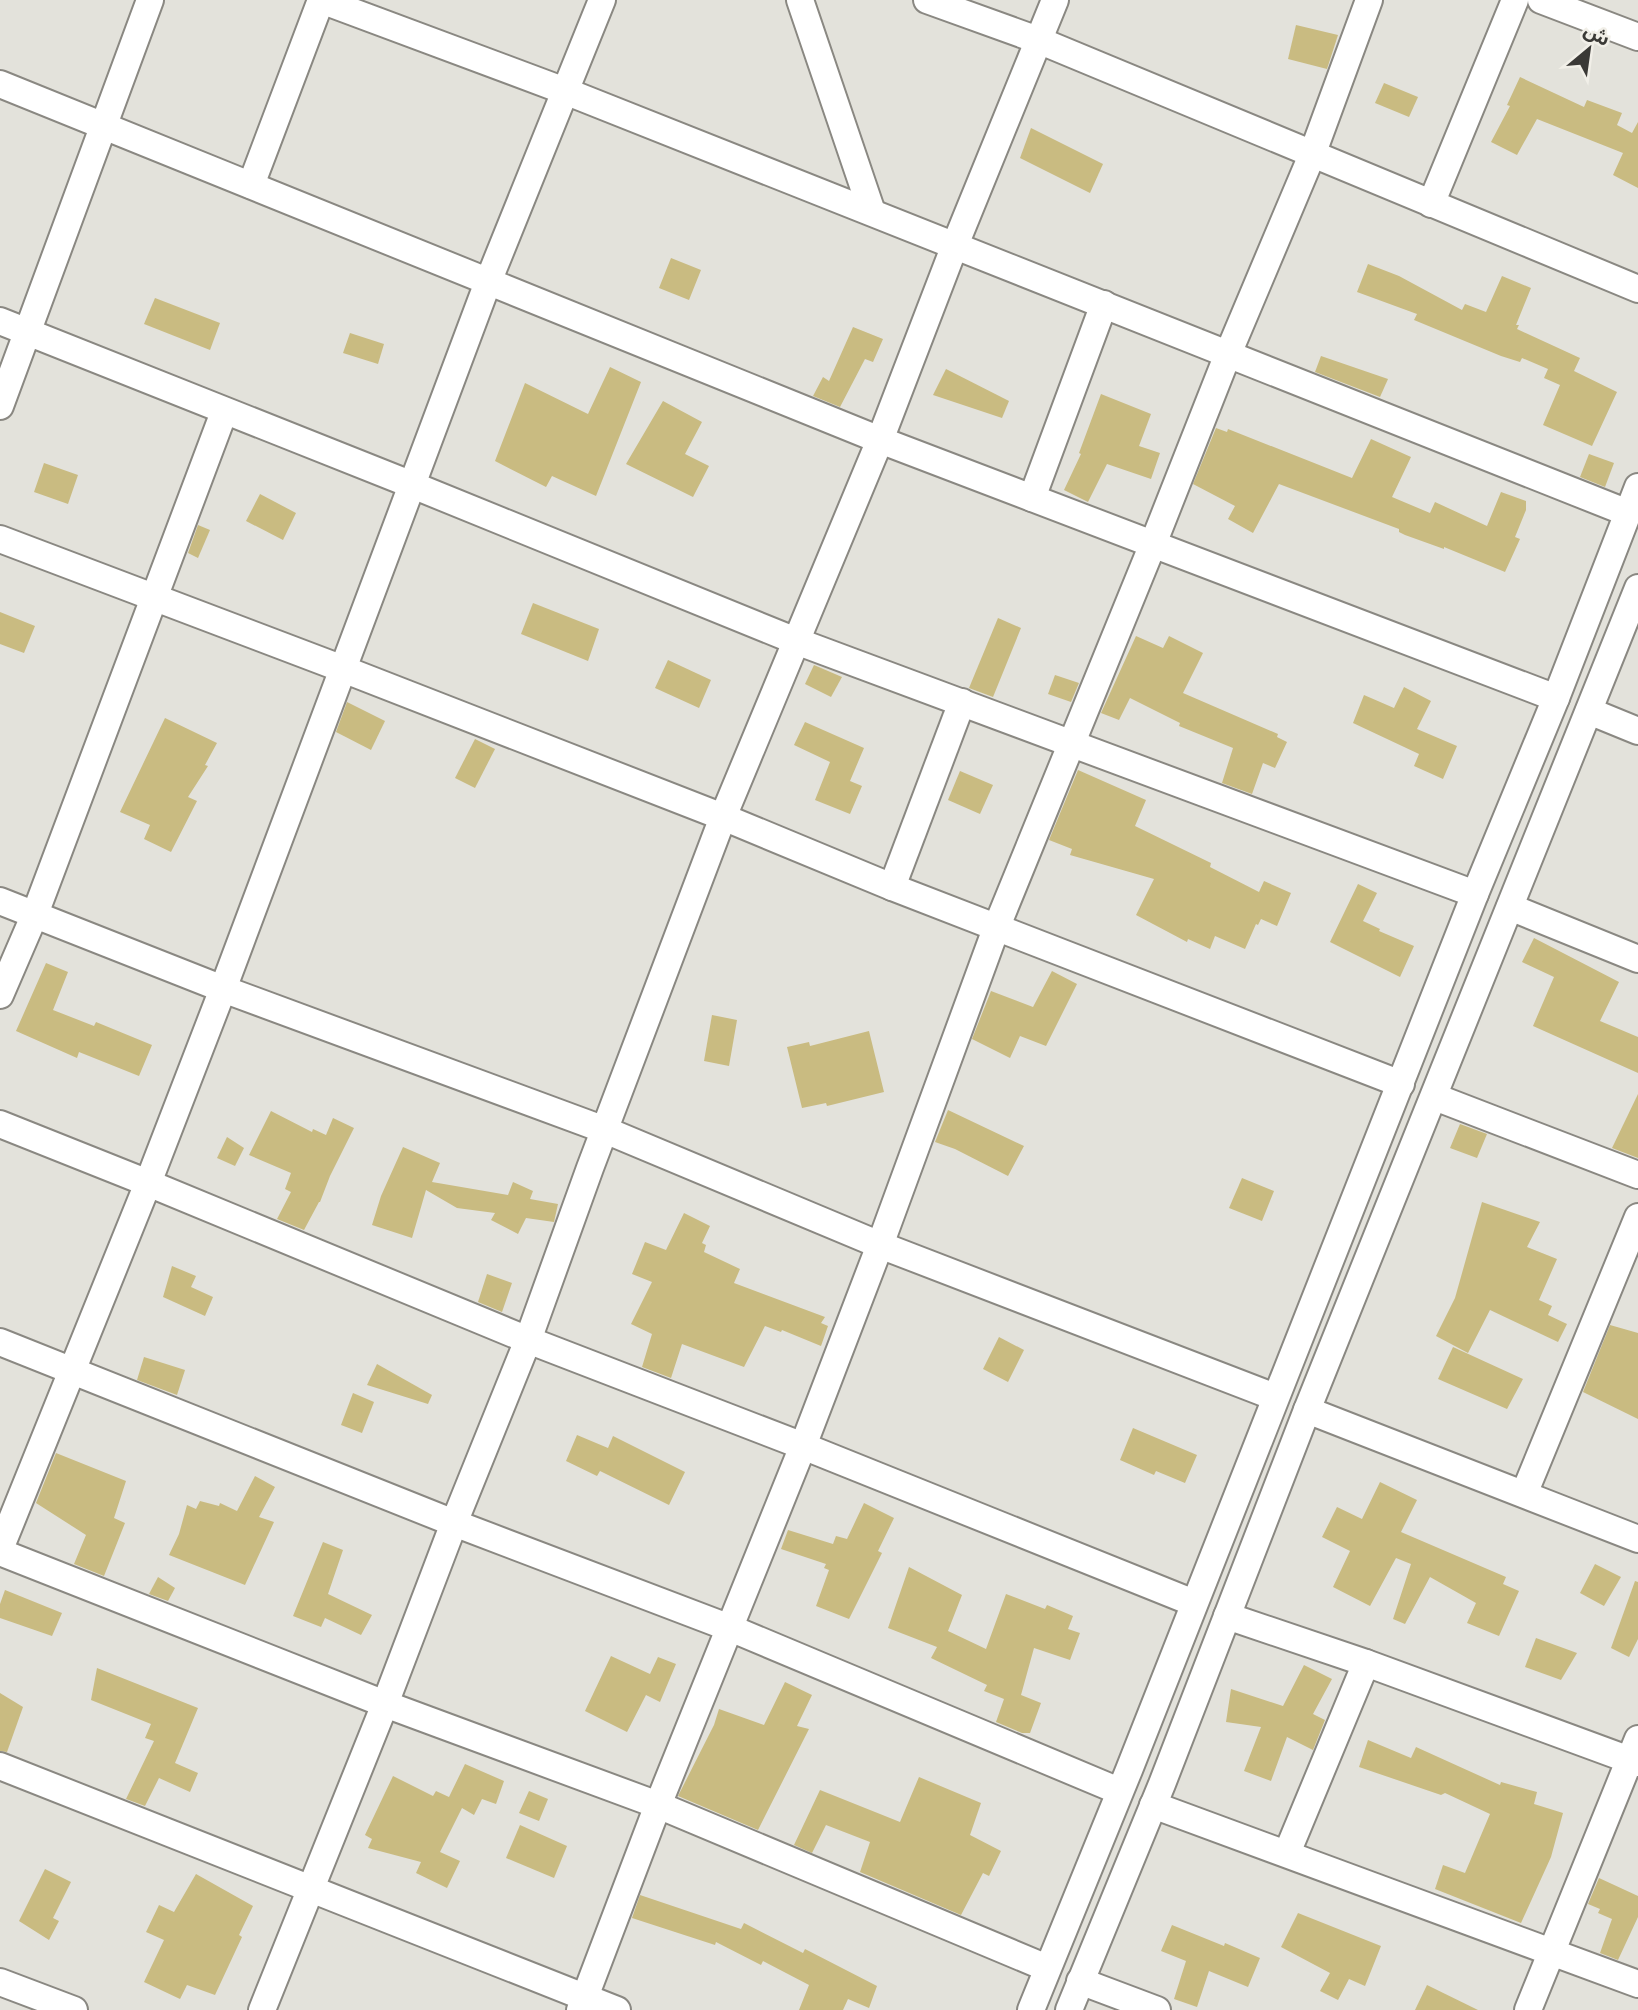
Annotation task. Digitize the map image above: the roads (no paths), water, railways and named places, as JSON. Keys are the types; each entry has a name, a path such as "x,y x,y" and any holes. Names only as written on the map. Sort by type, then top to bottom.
{"street":[{"path":"0,406 150,0"},
{"path":"251,185 321,0 872,212 1628,513"},
{"path":"602,0 488,282 149,1183 0,1550 385,1704 658,1805 1047,1968"},
{"path":"800,0 872,212"},
{"path":"927,0 1038,40 1638,289"},
{"path":"262,2010 528,1340 723,817 880,440 1055,0"},
{"path":"583,2004 658,1805 803,1446 997,926 1073,743 1227,354 1312,155 1369,0"},
{"path":"1431,204 1515,0"},
{"path":"1541,0 1638,37"},
{"path":"0,84 880,440 1556,698"},
{"path":"1032,498 1104,304"},
{"path":"0,321 796,641 1475,894"},
{"path":"0,995 35,914 224,412"},
{"path":"1031,2010 1638,487"},
{"path":"0,539 344,668 723,817 892,887 1401,1084"},
{"path":"1069,2010 1638,588"},
{"path":"892,887 962,702"},
{"path":"1589,711 1638,731"},
{"path":"0,901 223,989 605,1130 880,1245 1275,1397"},
{"path":"1510,907 1638,959"},
{"path":"1435,1097 1638,1175"},
{"path":"0,1124 528,1340 803,1446 1194,1603"},
{"path":"1524,1494 1638,1217"},
{"path":"0,1342 730,1628 1119,1791"},
{"path":"1307,1410 1638,1539"},
{"path":"1227,1616 1635,1754 1528,2010"},
{"path":"1287,1853 1366,1663"},
{"path":"0,1766 311,1890 583,2004 617,2010"},
{"path":"1153,1805 1638,1984"},
{"path":"1080,1980 1157,2010"},
{"path":"0,1982 24,2001 74,2010"}]}
